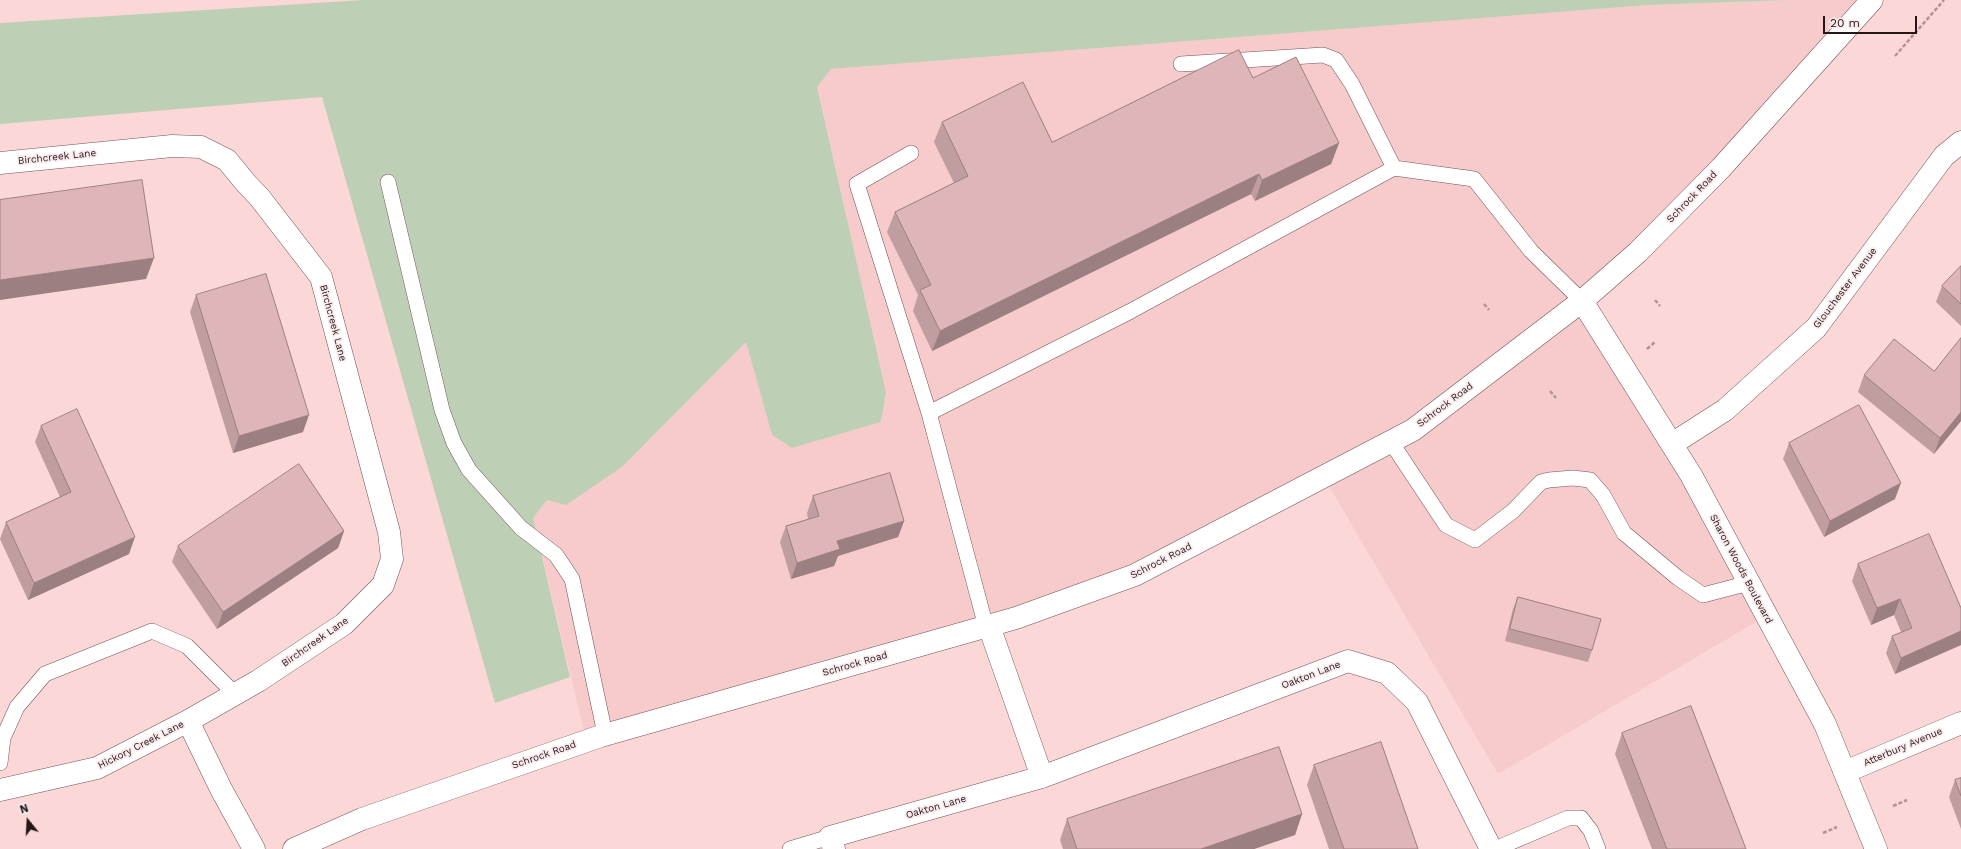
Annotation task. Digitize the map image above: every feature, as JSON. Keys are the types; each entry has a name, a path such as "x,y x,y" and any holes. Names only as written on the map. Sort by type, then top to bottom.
{"street":[{"name":"Schrock Road","path":"294,849 362,819 605,734 1016,618 1136,575 1391,442 1413,430 1582,301 1638,252 1715,173 1872,0"},
{"name":"Glouchester Avenue","path":"1672,444 1725,410 1816,328 1944,156 1961,142"},
{"name":"Birchcreek Lane","path":"0,163 172,146 201,147 227,160 260,198 321,277 389,532 392,559 383,585 344,624 258,681"},
{"name":"Sharon Woods Boulevard","path":"1582,301 1691,476 1825,724 1876,849"},
{"path":"988,626 1042,777"},
{"name":"Oakton Lane","path":"832,843 1042,777 1348,661 1387,673 1417,702 1493,849"},
{"name":"Hickory Creek Lane","path":"0,790 97,768 188,721 258,681"},
{"name":"Hickory Creek Lane","path":"188,721 221,788 254,849"},
{"name":"Atterbury Avenue","path":"1845,772 1961,723"}],"lane":[{"path":"1181,64 1323,54 1336,60 1352,84 1394,168"},
{"path":"911,153 857,184 930,413 988,626"},
{"path":"930,413 1129,312 1394,168 1474,179 1531,251 1582,301"},
{"path":"388,182 442,410 454,442 469,470 521,528 556,555 572,579 605,734"},
{"path":"1391,442 1446,525 1475,540 1513,511 1541,482 1573,478 1590,480 1603,494 1624,533 1678,578 1703,595 1749,583"},
{"path":"0,762 3,738 17,707 45,674 152,631 187,646 235,694"},
{"path":"1493,849 1568,818 1581,818 1591,831 1598,849"},
{"path":"790,849 832,843"}],"path":[{"path":"1895,56 1944,0"},
{"path":"1655,300 1660,306"},
{"path":"1484,304 1489,310"},
{"path":"1646,348 1656,342"},
{"path":"1550,391 1556,398"},
{"path":"1893,806 1907,800"},
{"path":"1823,833 1838,826"}],"shaded area":[{"path":"1790,0 1877,0 1579,311 1778,609 1498,774 1326,481 1008,618 587,743 533,518 547,500 623,466 746,342 772,435 792,448 881,422 886,392 817,87 831,69 1648,5"}],"green space":[{"path":"363,0 1790,0 1648,5 831,69 817,87 886,392 881,422 792,448 772,435 746,342 623,466 566,505 547,500 533,518 570,677 495,703 322,97 0,124 0,23"}],"building":[{"path":"1239,50 1253,78 1296,57 1339,143 1262,180 1259,174 940,331 920,290 931,285 895,212 968,176 942,122 1023,82 1052,142"},
{"path":"142,180 154,258 0,280 0,200"},
{"path":"1961,266 1961,304 1942,286"},
{"path":"266,274 309,415 239,436 196,295"},
{"path":"1961,338 1961,412 1940,438 1864,375 1894,339 1934,371"},
{"path":"1859,405 1901,483 1830,521 1789,443"},
{"path":"77,409 135,537 34,583 6,522 71,492 41,426"},
{"path":"299,464 344,531 223,612 178,546"},
{"path":"890,473 904,521 837,541 840,549 797,563 786,526 819,516 813,496"},
{"path":"1929,534 1961,608 1961,631 1901,658 1892,636 1912,628 1900,599 1877,608 1858,564"},
{"path":"1518,597 1601,619 1592,650 1510,629"},
{"path":"1691,706 1746,849 1667,849 1622,733"},
{"path":"1381,742 1418,849 1344,849 1314,765"},
{"path":"1279,747 1302,814 1201,849 1077,849 1067,819"},
{"path":"1961,778 1961,796 1955,780"}]}
